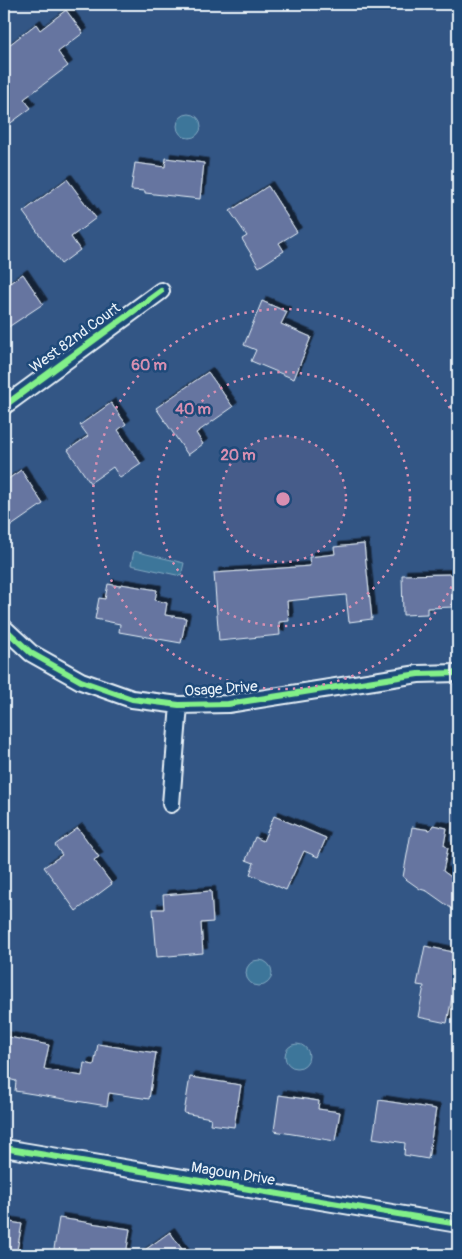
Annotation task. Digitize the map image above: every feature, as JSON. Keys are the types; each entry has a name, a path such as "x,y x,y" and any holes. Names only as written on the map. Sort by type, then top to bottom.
{"street":[{"name":"West 82nd Court","path":"4,406 161,291"},
{"name":"Osage Drive","path":"4,628 31,653 81,681 132,698 179,705 228,704 418,674 458,673"},
{"path":"171,804 179,705"},
{"name":"Magoun Drive","path":"4,1148 458,1224"}],"water":[{"path":"189,114 197,118 201,126 197,134 189,138 181,134 177,126 181,118"},
{"path":"134,551 184,563 181,576 131,565"},
{"path":"259,960 268,964 272,973 268,982 259,986 250,982 246,973 250,964"},
{"path":"297,1044 305,1048 309,1056 305,1064 297,1068 289,1064 285,1056 289,1048"}],"building":[{"path":"66,10 83,33 58,52 68,66 24,99 31,108 4,128 4,49 36,24 40,30"},
{"path":"166,158 204,163 200,199 131,190 135,163 165,167"},
{"path":"67,179 96,218 71,237 80,250 61,264 23,212"},
{"path":"268,186 297,232 279,243 284,251 259,267 242,239 247,236 230,211"},
{"path":"23,274 43,304 4,330 4,287"},
{"path":"262,301 287,312 281,324 311,337 294,379 251,361 256,350 244,345"},
{"path":"208,372 233,407 196,433 203,444 188,455 156,408"},
{"path":"111,403 126,424 118,430 141,464 120,478 113,467 90,483 68,450 88,436 80,425"},
{"path":"21,470 43,504 4,531 4,482"},
{"path":"364,544 372,619 349,622 346,595 287,601 289,621 279,622 280,635 219,641 214,573 310,566 309,557 335,554 334,547"},
{"path":"452,574 453,607 427,608 427,614 403,615 402,575"},
{"path":"108,584 120,586 121,584 157,590 155,600 167,603 165,615 186,618 181,643 119,632 120,624 95,619 99,598 105,599"},
{"path":"274,816 326,838 318,857 304,851 286,890 250,874 254,863 246,860 255,837 263,841"},
{"path":"433,825 447,828 444,845 448,848 443,871 458,882 458,913 403,877 412,827 430,830"},
{"path":"78,828 99,857 94,860 112,884 76,911 44,867 62,855 55,845"},
{"path":"211,891 213,922 201,923 203,953 157,957 153,909 164,909 163,895"},
{"path":"425,946 458,953 458,966 447,1023 418,1017 424,986 417,985"},
{"path":"4,1036 49,1045 44,1069 82,1076 84,1063 94,1065 98,1044 156,1053 149,1099 109,1093 107,1106 15,1091 16,1081 4,1078"},
{"path":"190,1077 241,1085 234,1127 210,1124 211,1118 184,1113"},
{"path":"279,1095 319,1101 318,1109 340,1112 335,1141 274,1131"},
{"path":"379,1100 436,1109 428,1159 404,1155 405,1143 373,1138"},
{"path":"59,1218 130,1229 126,1255 53,1255"},
{"path":"4,1221 22,1224 16,1255 4,1255"},
{"path":"170,1232 186,1255 138,1255"}],"cycle path":[{"path":"4,406 161,291"},
{"path":"4,628 31,653 81,681 132,699 179,705 228,704 418,674 458,673"},
{"path":"4,1148 458,1224"}]}
